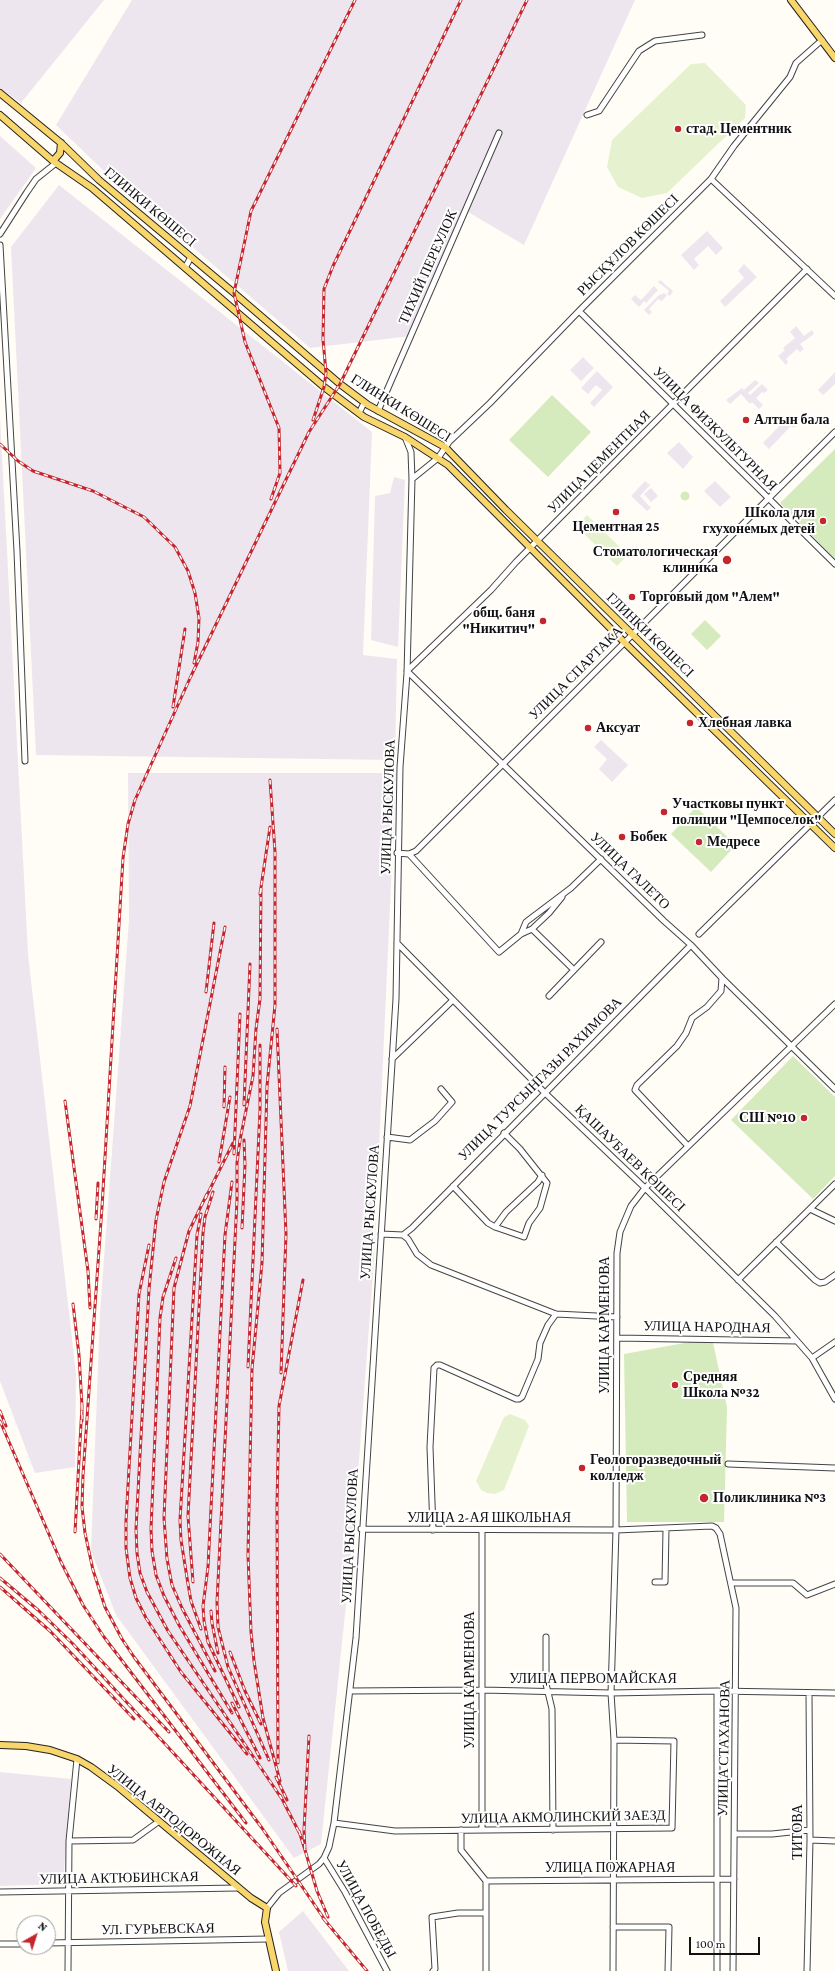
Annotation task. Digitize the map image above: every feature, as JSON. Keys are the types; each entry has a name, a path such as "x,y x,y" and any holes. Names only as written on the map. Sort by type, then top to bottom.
{"main road":[{"path":"792,0 835,58"},
{"name":"ГЛИНКИ КӨШЕСІ","path":"2,96 61,143 99,180 335,381 364,403 444,447 769,771 835,834"},
{"name":"ГЛИНКИ КӨШЕСІ","path":"0,115 54,162 92,188 324,387 359,413 405,437 448,465 532,547 624,642 835,848"},
{"path":"54,162 60,153 61,143"},
{"name":"УЛИЦА АВТОДОРОЖНАЯ","path":"0,1745 26,1746 50,1750 77,1758 117,1786 238,1888 267,1908"},
{"path":"267,1908 265,1922 276,1971"}],"street":[{"path":"587,115 599,111 639,51 655,42 702,34"},
{"name":"РЫСҚҰЛОВ КӨШЕСІ","path":"438,458 444,447 490,403 579,311 711,180 734,146 790,77 796,63 822,40"},
{"name":"ТИХИЙ ПЕРЕУЛОК","path":"378,411 500,133"},
{"path":"0,234 36,179 54,162"},
{"path":"711,180 835,296"},
{"path":"0,245 17,551 25,761"},
{"path":"185,268 191,257"},
{"name":"УЛИЦА ЦЕМЕНТНАЯ","path":"407,671 491,590 537,541 807,269"},
{"name":"УЛИЦА ФИЗКУЛЬТУРНАЯ","path":"579,311 835,564"},
{"path":"359,413 364,403"},
{"name":"УЛИЦА СПАРТАКА","path":"409,854 416,851 835,432"},
{"name":"УЛИЦА РЫСКУЛОВА","path":"324,1858 329,1847 334,1823 356,1638 396,999 397,853 400,767 407,671 412,479 411,452 405,437"},
{"path":"412,479 438,458"},
{"name":"УЛИЦА ГАЛЕТО","path":"407,671 691,945 722,978 835,1089"},
{"path":"699,934 835,800"},
{"path":"397,853 409,854 499,952 521,934 532,929 549,913 565,892"},
{"path":"521,934 526,922 565,892 601,859"},
{"path":"532,929 574,970"},
{"path":"548,996 602,942"},
{"name":"ҚАШАУБАЕВ КӨШЕСІ","path":"396,943 544,1092 645,1188 738,1280 797,1341 812,1358 835,1399"},
{"name":"УЛИЦА ТУРСЫНГАЗЫ РАХИМОВА","path":"406,1233 691,945"},
{"path":"688,1146 636,1093 635,1090 637,1085 677,1046 686,1033 692,1018 707,1007 721,991 722,978"},
{"path":"392,1059 453,1000"},
{"name":"УЛИЦА КАРМЕНОВА","path":"613,1971 614,1880 612,1829 614,1740 611,1693 616,1530 617,1253 620,1232 631,1206 645,1188 835,1004"},
{"name":"УЛИЦА РЫСКУЛОВА","path":"387,1137 410,1140 435,1121 452,1102 441,1089"},
{"path":"453,1186 482,1218 495,1227 524,1237 529,1223 540,1208 547,1183 542,1175 504,1133"},
{"path":"495,1227 506,1212 538,1182 542,1175"},
{"path":"738,1280 835,1184"},
{"path":"810,1209 835,1221"},
{"path":"381,1234 406,1233 417,1254 431,1265 556,1314 617,1317"},
{"path":"776,1242 815,1280 820,1283 826,1282 835,1275"},
{"path":"433,1530 430,1447 434,1368 437,1365 440,1365 519,1399 522,1397 538,1359 540,1343 548,1325 556,1314"},
{"name":"УЛИЦА НАРОДНАЯ","path":"617,1338 797,1341"},
{"path":"812,1358 835,1342"},
{"path":"728,1464 835,1468"},
{"name":"УЛИЦА 2-АЯ ШКОЛЬНАЯ","path":"362,1529 482,1531 666,1529 712,1526 716,1528"},
{"name":"УЛИЦА СТАХАНОВА","path":"716,1528 720,1534 732,1583 736,1608 734,1971"},
{"path":"655,1582 665,1582 666,1529"},
{"name":"УЛИЦА КАРМЕНОВА","path":"482,1531 482,1830"},
{"path":"732,1583 793,1583 807,1595 835,1584"},
{"path":"546,1637 546,1684 552,1709 553,1830"},
{"name":"УЛИЦА ПЕРВОМАЙСКАЯ","path":"350,1691 482,1690 611,1693 717,1691 835,1693"},
{"path":"717,1691 717,1971"},
{"name":"ТИТОВА","path":"807,1971 810,1840 810,1693"},
{"name":"УЛИЦА АКМОЛИНСКИЙ ЗАЕЗД","path":"334,1823 395,1831 672,1828 674,1741 614,1740"},
{"path":"68,1971 69,1842 77,1758"},
{"path":"69,1842 133,1840 158,1822"},
{"path":"462,1830 461,1850 486,1881 486,1971"},
{"path":"735,1834 777,1833 810,1830"},
{"path":"810,1840 835,1841"},
{"path":"267,1908 279,1893 324,1858"},
{"name":"УЛИЦА ПОБЕДЫ","path":"324,1858 345,1892 387,1971"},
{"name":"УЛИЦА ПОЖАРНАЯ","path":"486,1881 734,1879"},
{"name":"УЛИЦА АКТЮБИНСКАЯ","path":"0,1892 238,1888"},
{"path":"432,1971 435,1969 432,1917 458,1913 486,1913"},
{"path":"613,1927 668,1927 668,1971"},
{"name":"УЛ. ГУРЬЕВСКАЯ","path":"56,1943 268,1939"},
{"path":"0,1944 16,1944"}],"shaded area":[{"path":"0,0 104,0 21,103 0,88"},
{"path":"132,0 635,0 524,245 468,212 411,336 310,348 104,171 56,125"},
{"path":"0,136 36,168 0,219"},
{"path":"59,185 372,432 363,655 397,659 395,760 36,755 11,247"},
{"path":"707,231 723,248 716,255 708,246 694,259 699,265 694,270 681,255"},
{"path":"744,264 757,277 725,307 720,301 744,278 738,271"},
{"path":"660,280 673,291 670,296 667,294 669,291 658,282"},
{"path":"654,286 658,290 646,303 644,301 639,307 631,299 635,295 641,300"},
{"path":"664,293 667,295 662,301 658,299 649,309 652,312 649,315 644,310 660,294 661,295"},
{"path":"796,326 804,336 812,330 814,334 800,344 804,349 800,352 797,349 786,359 788,362 786,365 778,356 785,350 783,348 795,338 790,332"},
{"path":"583,357 594,368 581,381 570,370"},
{"path":"597,371 613,387 594,407 590,403 602,390 596,385 588,394 581,388"},
{"path":"835,372 835,384 823,395 818,390"},
{"path":"755,380 759,383 748,393 750,395 762,384 768,390 764,393 762,392 756,398 763,405 759,409 752,402 750,404 741,394 730,404 726,400 742,388 744,390"},
{"path":"790,415 799,423 794,428 791,426 769,449 763,443"},
{"path":"0,417 28,954 76,1374 75,1467 35,1473 0,1381"},
{"path":"679,442 693,457 683,469 667,453"},
{"path":"394,477 405,480 398,647 371,640 375,496 390,493"},
{"path":"645,481 650,485 640,496 651,508 647,511 631,496"},
{"path":"715,481 731,497 720,507 704,491"},
{"path":"651,488 658,496 651,502 644,494"},
{"path":"601,740 628,765 612,782 599,769 607,759 594,747"},
{"path":"128,773 396,773 374,1259 354,1528 321,1844 294,1858 116,1615 91,1551 100,1313 129,920"},
{"path":"0,1772 71,1779 63,1884 0,1886"},
{"path":"303,1911 349,1971 288,1971 279,1932"}],"green space":[{"name":"стад. Цементник","path":"705,63 746,105 745,118 667,193 642,198 618,187 607,167 612,140 691,64"},
{"path":"552,395 591,432 548,477 509,440"},
{"path":"835,449 835,559 780,503"},
{"path":"685,491 690,496 685,501 680,496"},
{"path":"587,515 628,555 617,566 576,526"},
{"path":"705,620 721,636 707,650 691,634"},
{"path":"696,807 736,845 711,872 671,834"},
{"path":"793,1056 835,1097 835,1176 813,1199 731,1120"},
{"path":"712,1338 727,1407 724,1522 627,1522 624,1354"},
{"path":"510,1414 525,1420 529,1426 504,1490 495,1494 487,1493 481,1490 476,1481 504,1417"}],"railway":[{"path":"271,499 280,473 279,428 245,342 234,293 251,211 355,0"},
{"path":"313,420 324,387 326,373 323,339 324,289 333,266 461,0"},
{"path":"327,1923 262,1828 122,1639 105,1607 93,1570 85,1533 82,1507 83,1475 102,1207 123,858 128,824 135,800 191,676 309,432 340,384 527,0"},
{"path":"0,444 18,461 33,471 93,491 144,517 175,547 188,571 195,593 199,618 198,642 194,663"},
{"path":"173,707 185,629"},
{"path":"270,780 275,852 275,1005 267,1086 262,1263 252,1369 248,1555 251,1632 254,1661 263,1718 280,1781"},
{"path":"260,894 270,827"},
{"path":"261,888 260,999 256,1029 253,1076 240,1140 237,1163 237,1200 217,1602 218,1627 228,1667 269,1760"},
{"path":"206,992 214,923"},
{"path":"225,927 190,1106 164,1182 156,1220 149,1289 136,1529 137,1553 140,1573 147,1592 168,1631 282,1799"},
{"path":"244,1105 250,964"},
{"path":"234,1154 240,1014"},
{"path":"277,1029 286,1234 281,1373"},
{"path":"248,1367 260,1110 260,1045"},
{"path":"224,1107 225,1067"},
{"path":"219,1162 230,1097"},
{"path":"65,1101 88,1271 90,1308"},
{"path":"242,1228 245,1165 244,1140"},
{"path":"205,1199 233,1143"},
{"path":"232,1182 225,1235 208,1567 203,1606 208,1642 239,1707"},
{"path":"96,1219 98,1183"},
{"path":"193,1582 188,1516 203,1233 205,1217 213,1192"},
{"path":"207,1194 189,1231 174,1288 164,1518 167,1559 172,1585 182,1608 215,1671"},
{"path":"201,1214 197,1235 180,1520 181,1540 191,1601 201,1629"},
{"path":"149,1245 139,1294 126,1521 126,1548 130,1578 136,1598 146,1618 181,1672 247,1754"},
{"path":"176,1258 163,1297 160,1318 151,1529 152,1551 156,1575 164,1596 179,1625 232,1713"},
{"path":"278,1763 277,1505 279,1406 303,1280"},
{"path":"73,1304 79,1355 82,1406"},
{"path":"75,1532 82,1406 82,1421"},
{"path":"0,1411 6,1426"},
{"path":"0,1421 61,1562 83,1605 104,1637 246,1823"},
{"path":"0,1554 169,1732"},
{"path":"0,1578 38,1610 73,1644 296,1886"},
{"path":"0,1587 50,1631 134,1719"},
{"path":"211,1611 218,1653"},
{"path":"230,1652 245,1691 261,1724"},
{"path":"232,1703 260,1758"},
{"path":"309,1736 304,1830 305,1850 317,1891 328,1917"},
{"path":"276,1777 287,1800"},
{"path":"280,1795 301,1836"},
{"path":"299,1831 305,1850"},
{"path":"323,1918 367,1971"}],"place":[{"name":"стад. Цементник","path":"678,129"},
{"name":"Алтын бала","path":"746,420"},
{"name":"Цементная 25","path":"616,512"},
{"name":"Школа для гхухонемых детей","path":"823,521"},
{"name":"Стоматологическая клиника","path":"727,560"},
{"name":"Торговый дом \"Алем\"","path":"632,597"},
{"name":"общ. баня \"Никитич\"","path":"543,621"},
{"name":"Хлебная лавка","path":"690,723"},
{"name":"Аксуат","path":"588,728"},
{"name":"Участковы пункт полиции \"Цемпоселок\"","path":"664,812"},
{"name":"Бобек","path":"622,837"},
{"name":"Медресе","path":"699,842"},
{"name":"СШ №10","path":"804,1118"},
{"name":"Средняя Школа №32","path":"675,1385"},
{"name":"Геологоразведочный колледж","path":"582,1468"},
{"name":"Поликлиника №3","path":"704,1498"}]}
